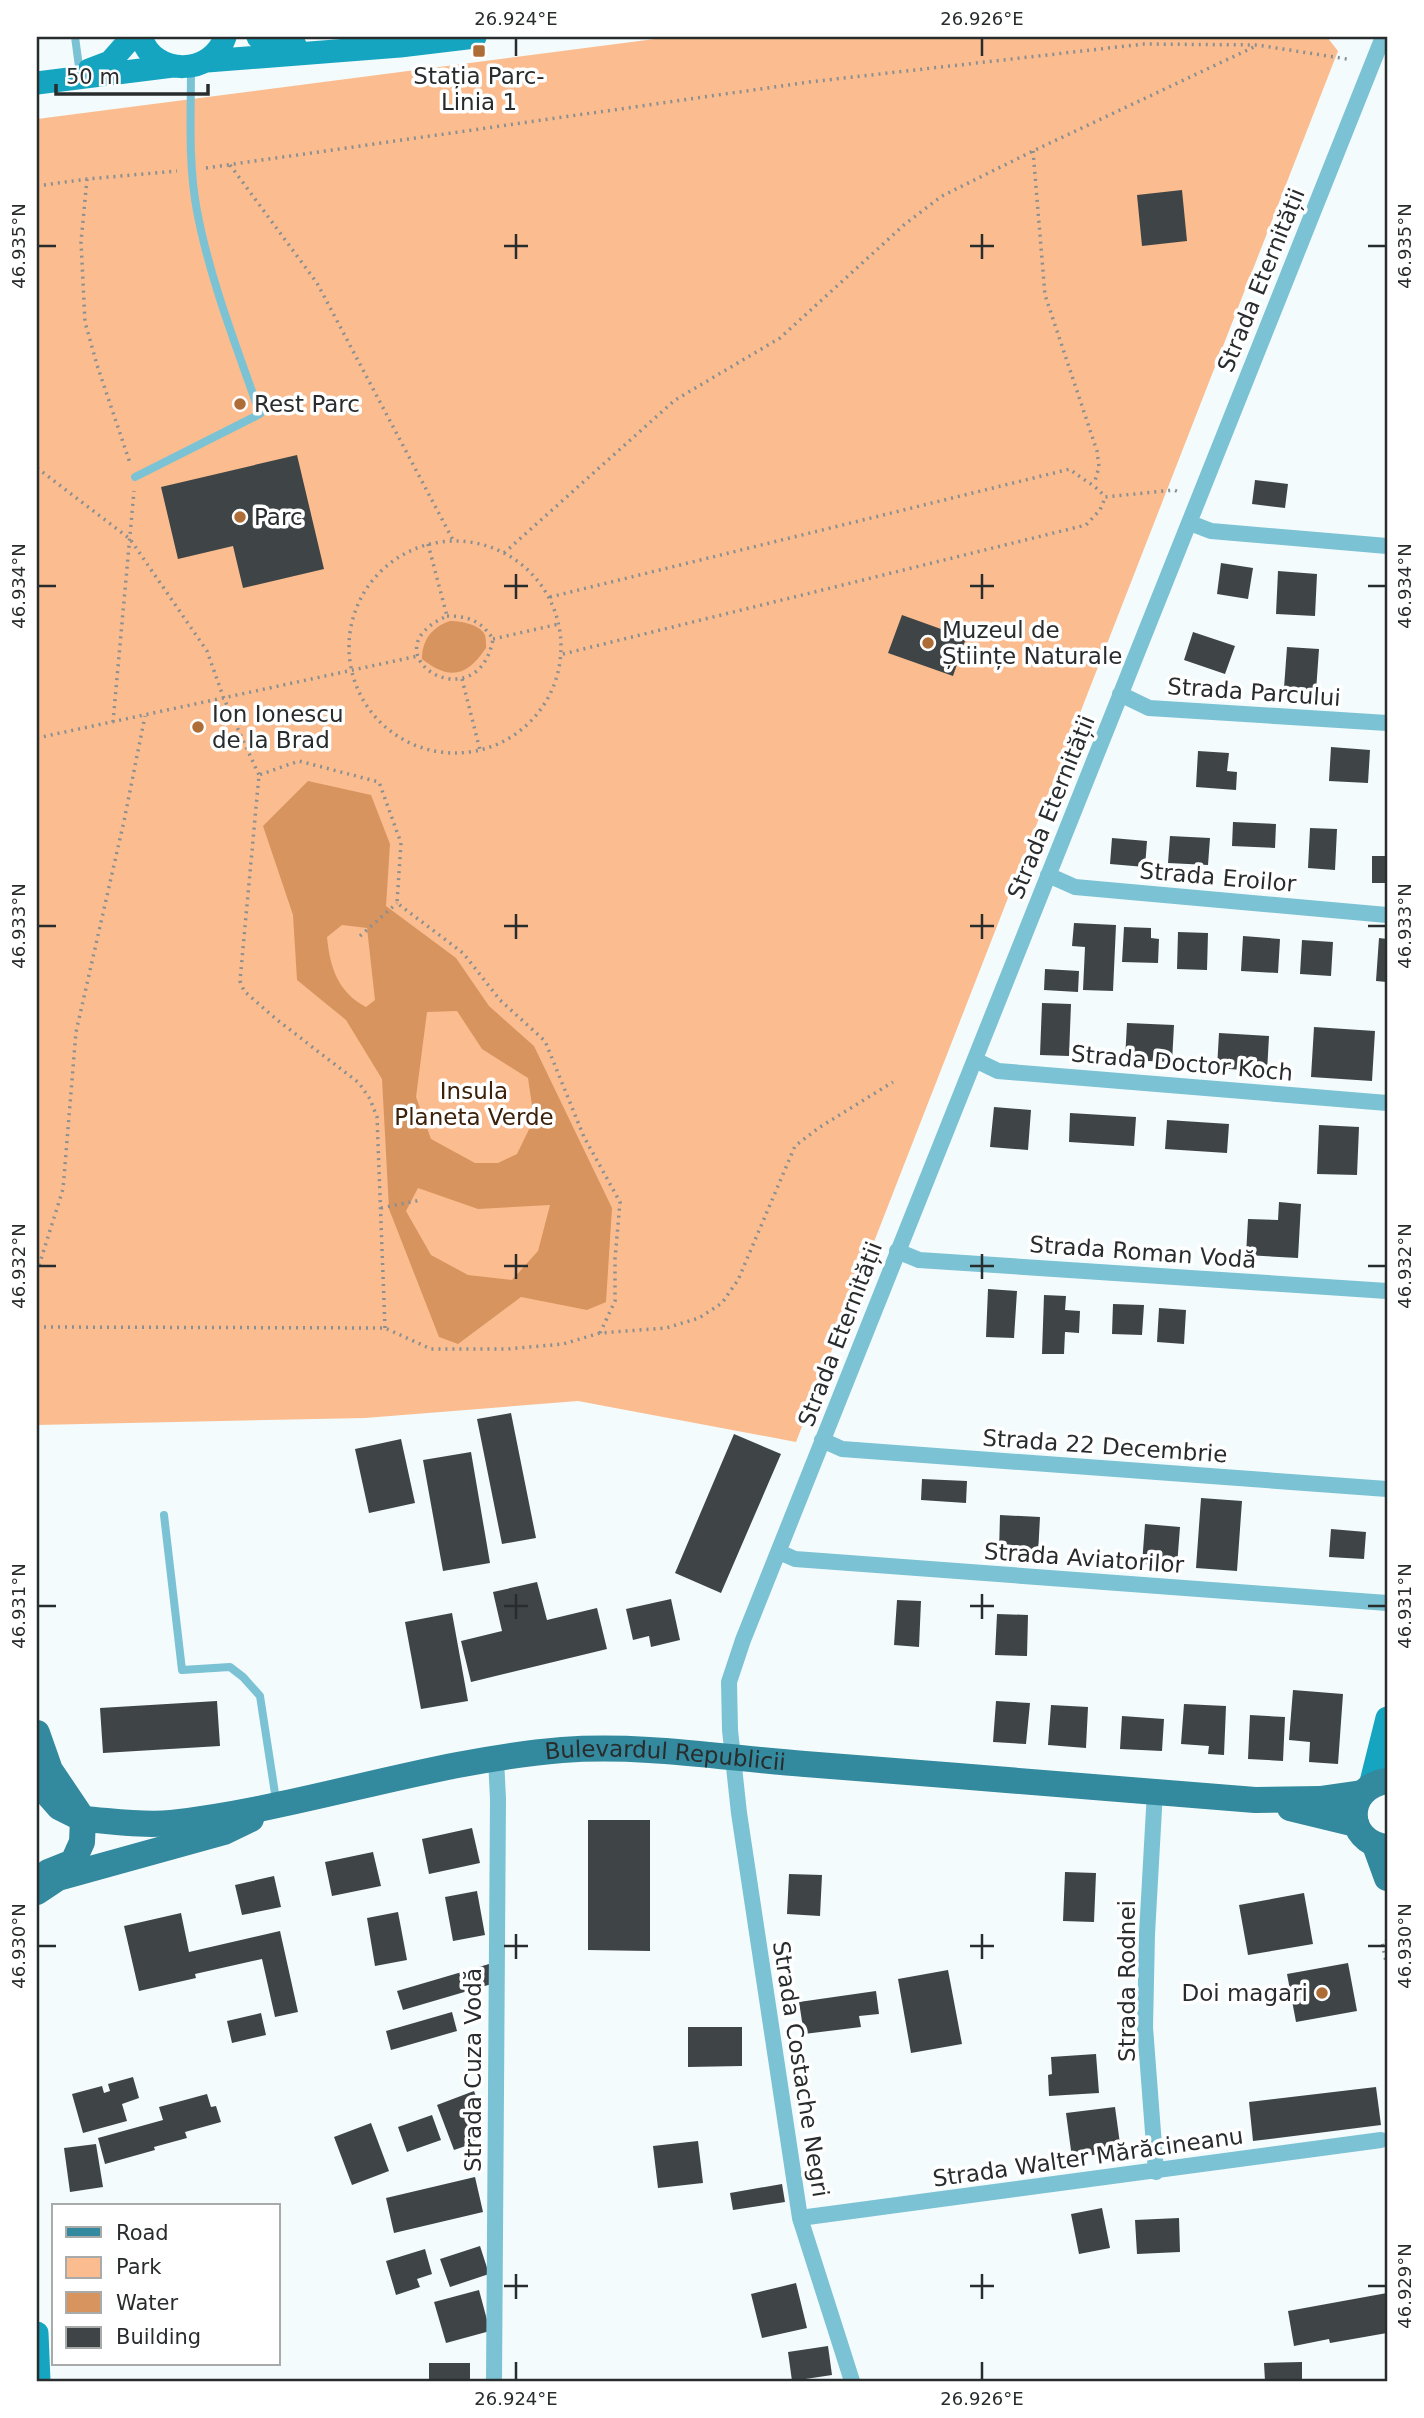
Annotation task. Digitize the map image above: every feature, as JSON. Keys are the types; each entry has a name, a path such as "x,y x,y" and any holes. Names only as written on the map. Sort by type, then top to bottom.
{"main road":[{"path":"37,1733 50,1770 82,1830 73,1862 43,1881"},
{"name":"Bulevardul Republicii","path":"37,1807 45,1818 67,1836 82,1830 127,1823 169,1823 278,1806 443,1768 563,1750 645,1749 1255,1800 1320,1799 1373,1787"},
{"path":"1373,1787 1355,1808 1356,1824 1367,1840 1381,1846 1387,1878"},
{"path":"37,1790 44,1790 82,1830"},
{"name":"Bulevardul Republicii","path":"1255,1800 1356,1824"},
{"path":"43,1881 224,1832 278,1806"},
{"name":"Bulevardul Republicii","path":"82,1830 93,1847 119,1853 157,1852"}],"street":[{"path":"75,76 110,62 132,37"},
{"path":"141,37 150,53 160,61 190,65 217,52 225,37"},
{"path":"258,37 323,50"},
{"path":"37,83 75,76 475,37"},
{"name":"Strada Eternității","path":"732,1757 729,1682 743,1640 1383,37"},
{"path":"1190,523 1211,531 1387,546"},
{"name":"Strada Parcului","path":"1120,694 1149,708 1387,723"},
{"name":"Strada Eroilor","path":"1048,875 1075,887 1387,915"},
{"name":"Strada Doctor Koch","path":"975,1060 998,1070 1387,1103"},
{"name":"Strada Roman Vodă","path":"897,1251 919,1260 1387,1291"},
{"name":"Strada 22 Decembrie","path":"822,1440 842,1449 1387,1489"},
{"name":"Strada Aviatorilor","path":"779,1552 795,1559 1387,1603"},
{"path":"1373,1787 1387,1718"},
{"name":"Strada Costache Negri","path":"732,1757 800,2218 852,2381"},
{"name":"Strada Cuza Vodă","path":"494,2381 498,1799 496,1759"},
{"name":"Strada Rodnei","path":"1155,1791 1145,2027 1156,2172"},
{"name":"Strada Walter Mărăcineanu","path":"800,2218 1381,2140"},
{"path":"37,2333 39,2381"}],"lane":[{"path":"75,37 75,76"},
{"path":"135,477 260,414 218,293 197,210 190,65"},
{"path":"164,1515 182,1670 230,1667 260,1696 272,1784 278,1806"}],"path":[{"path":"37,186 193,170 822,80 1143,44 1257,45 1347,59"},
{"path":"504,553 675,400 780,338 905,223 942,196 1257,45"},
{"path":"1033,151 1045,295 1097,451 1098,467 1094,484"},
{"path":"230,165 317,283 453,540"},
{"path":"87,179 81,242 85,322 135,477 113,722"},
{"path":"37,468 130,539 207,651 224,699 259,775 240,981 244,991 359,1083 370,1099 377,1117 385,1328"},
{"path":"550,597 1070,469 1082,480 1094,484 1105,497"},
{"path":"1105,497 1174,490 1197,501"},
{"path":"563,654 1086,525 1100,510 1105,497"},
{"path":"453,540 480,543 504,553 524,566 550,597 559,624 563,654 549,697 531,721 508,739 480,750 453,754 425,750 400,739 378,722 361,700 351,671 347,641 354,609 371,580 396,557 428,543 453,540"},
{"path":"428,543 447,616"},
{"path":"447,616 473,618 484,626 493,639 491,652 483,663 462,679 447,678 424,668 418,656 418,643 423,633 431,623 447,616"},
{"path":"493,639 559,624"},
{"path":"37,738 418,656"},
{"path":"462,679 480,750"},
{"path":"37,1272 63,1188 76,1032 145,716"},
{"path":"259,775 299,761 379,782 401,843 397,903 360,936"},
{"path":"397,903 463,953 500,1000 545,1041 584,1137 620,1202 615,1259 615,1301 600,1333"},
{"path":"37,1327 385,1328 431,1349 507,1349 563,1344 600,1333 666,1328 699,1318 722,1303 738,1280 795,1146 820,1127 893,1082"},
{"path":"381,1208 421,1200"},
{"path":"1387,1941 1382,1942 1387,1967"}],"green space":[{"name":"Insula Planeta Verde","path":"670,37 1327,37 1338,51 796,1442 578,1401 365,1418 37,1425 37,119"}],"water":[{"path":"450,621 474,626 482,631 486,638 486,648 465,670 450,673 422,659 429,635"},
{"path":"308,781 371,795 390,844 386,906 456,958 489,1006 534,1046 612,1208 606,1302 587,1310 521,1297 458,1344 439,1337 389,1209 382,1079 346,1020 297,980 293,915 263,826","holes":["342,925 367,928 375,1000 366,1007 342,986 330,959 327,937","457,1011 482,1049 528,1078 534,1119 517,1154 498,1163 475,1163 431,1139 416,1097 427,1012","418,1188 478,1209 550,1205 538,1251 512,1280 468,1275 431,1255 406,1211"]}],"building":[{"path":"1182,190 1187,241 1142,246 1137,195"},
{"name":"Parc","path":"297,455 324,569 243,588 233,546 178,559 161,487"},
{"path":"1255,480 1288,484 1285,508 1252,504"},
{"path":"1221,563 1253,568 1248,599 1217,594"},
{"path":"1278,571 1317,574 1315,616 1276,614"},
{"path":"902,615 966,638 953,676 888,653"},
{"path":"1193,632 1235,646 1225,674 1184,660"},
{"path":"1287,647 1319,649 1316,691 1284,688"},
{"path":"1331,747 1370,750 1368,783 1329,781"},
{"path":"1198,751 1229,753 1227,771 1237,772 1236,790 1196,787"},
{"path":"1233,822 1276,824 1275,848 1232,846"},
{"path":"1310,828 1337,829 1335,870 1308,868"},
{"path":"1170,836 1210,838 1208,865 1168,863"},
{"path":"1112,838 1147,841 1145,867 1110,864"},
{"path":"1372,856 1387,856 1387,883 1372,883"},
{"path":"1074,923 1116,925 1113,991 1083,990 1085,947 1072,946"},
{"path":"1124,927 1151,928 1151,938 1159,939 1158,963 1122,962"},
{"path":"1178,932 1208,933 1207,970 1177,969"},
{"path":"1243,936 1280,939 1278,973 1241,971"},
{"path":"1379,938 1387,939 1387,982 1376,981"},
{"path":"1302,940 1333,942 1331,976 1300,974"},
{"path":"1045,969 1079,971 1078,992 1044,990"},
{"path":"1042,1003 1071,1004 1069,1056 1040,1055"},
{"path":"1127,1023 1174,1025 1172,1062 1125,1060"},
{"path":"1314,1027 1375,1031 1372,1081 1311,1077"},
{"path":"1219,1033 1269,1036 1267,1072 1217,1068"},
{"path":"994,1107 1031,1110 1028,1150 990,1147"},
{"path":"1070,1113 1136,1117 1134,1146 1069,1142"},
{"path":"1167,1120 1229,1124 1227,1153 1165,1149"},
{"path":"1319,1125 1359,1127 1357,1175 1317,1174"},
{"path":"1279,1202 1301,1204 1298,1258 1246,1255 1248,1219 1278,1220"},
{"path":"988,1289 1017,1291 1014,1338 986,1337"},
{"path":"1044,1295 1066,1296 1065,1310 1080,1311 1079,1333 1065,1332 1064,1354 1042,1354"},
{"path":"1113,1304 1144,1305 1142,1335 1112,1334"},
{"path":"1159,1308 1186,1310 1184,1344 1157,1342"},
{"path":"511,1413 536,1538 502,1544 477,1419"},
{"path":"734,1434 781,1454 721,1593 675,1573"},
{"path":"401,1439 415,1503 369,1513 355,1449"},
{"path":"471,1452 490,1563 443,1571 423,1460"},
{"path":"922,1479 967,1481 966,1503 921,1500"},
{"path":"1201,1498 1242,1501 1237,1571 1196,1568"},
{"path":"1000,1515 1040,1517 1038,1554 999,1552"},
{"path":"1145,1524 1180,1527 1177,1566 1142,1564"},
{"path":"1331,1529 1366,1532 1364,1559 1329,1557"},
{"path":"537,1582 547,1620 597,1608 607,1649 471,1682 461,1641 502,1631 493,1592"},
{"path":"671,1599 680,1640 651,1647 649,1636 633,1640 626,1609"},
{"path":"897,1600 921,1601 919,1647 894,1645"},
{"path":"452,1613 468,1701 421,1709 405,1622"},
{"path":"997,1614 1028,1615 1027,1656 995,1655"},
{"path":"1293,1690 1343,1694 1338,1764 1309,1762 1310,1742 1289,1740"},
{"path":"217,1701 220,1746 103,1753 100,1708"},
{"path":"996,1701 1030,1703 1026,1744 993,1742"},
{"path":"1184,1704 1226,1706 1224,1755 1208,1754 1209,1746 1181,1744"},
{"path":"1051,1705 1088,1707 1086,1748 1048,1745"},
{"path":"1250,1715 1285,1717 1283,1761 1248,1759"},
{"path":"1122,1716 1164,1719 1162,1751 1120,1749"},
{"path":"588,1820 650,1820 650,1951 588,1950"},
{"path":"472,1828 480,1863 429,1874 422,1839"},
{"path":"373,1852 381,1886 332,1896 325,1862"},
{"path":"1065,1872 1096,1873 1094,1922 1063,1921"},
{"path":"789,1874 822,1875 820,1916 787,1914"},
{"path":"274,1876 281,1907 242,1915 235,1885"},
{"path":"477,1891 485,1935 453,1941 445,1897"},
{"path":"1304,1893 1313,1944 1248,1955 1239,1905"},
{"path":"398,1912 407,1960 375,1966 367,1918"},
{"path":"181,1913 189,1952 280,1931 298,2012 275,2017 262,1959 195,1974 196,1978 139,1991 124,1926"},
{"name":"Doi magari","path":"1348,1963 1357,2011 1296,2022 1287,1974"},
{"path":"489,1964 495,1983 403,2010 397,1991"},
{"path":"948,1970 962,2044 911,2053 898,1979"},
{"path":"876,1991 879,2014 859,2016 861,2027 804,2034 799,2002"},
{"path":"452,2012 457,2031 391,2050 386,2031"},
{"path":"261,2013 266,2035 232,2043 227,2021"},
{"path":"688,2027 742,2027 742,2066 688,2067"},
{"path":"1096,2054 1099,2093 1049,2096 1051,2057"},
{"path":"133,2077 139,2098 122,2104 127,2121 83,2133 72,2094 102,2086 104,2093 110,2091 108,2084"},
{"path":"1376,2087 1381,2125 1253,2141 1249,2102"},
{"path":"474,2091 482,2112 468,2118 477,2142 454,2150 437,2105"},
{"path":"207,2094 211,2107 216,2106 221,2122 185,2132 187,2138 154,2147 155,2150 105,2164 98,2138 163,2120 159,2107"},
{"path":"1115,2107 1121,2151 1072,2158 1066,2113"},
{"path":"432,2115 441,2140 407,2152 398,2127"},
{"path":"371,2123 389,2171 352,2185 334,2137"},
{"path":"698,2141 703,2183 658,2188 653,2146"},
{"path":"96,2144 103,2187 70,2192 64,2148"},
{"path":"475,2177 483,2212 394,2233 386,2198"},
{"path":"782,2184 785,2202 733,2210 730,2193"},
{"path":"1102,2208 1110,2248 1079,2254 1071,2214"},
{"path":"1179,2218 1180,2252 1137,2254 1135,2220"},
{"path":"480,2246 489,2274 450,2287 440,2259"},
{"path":"425,2249 432,2274 417,2279 420,2287 396,2295 386,2261"},
{"path":"796,2283 807,2328 762,2338 751,2294"},
{"path":"479,2290 490,2331 446,2343 434,2302"},
{"path":"1387,2293 1387,2333 1294,2346 1288,2311"},
{"path":"828,2346 832,2375 792,2381 788,2352"},
{"path":"1302,2362 1302,2381 1265,2381 1264,2363"},
{"path":"429,2363 470,2363 470,2381 429,2381"}],"place":[{"name":"Stația Parc- Linia 1","path":"479,51"},
{"name":"Rest Parc","path":"240,404"},
{"name":"Parc","path":"240,517"},
{"name":"Muzeul de Științe Naturale","path":"928,643"},
{"name":"Ion Ionescu de la Brad","path":"198,727"},
{"name":"Doi magari","path":"1322,1993"}]}
